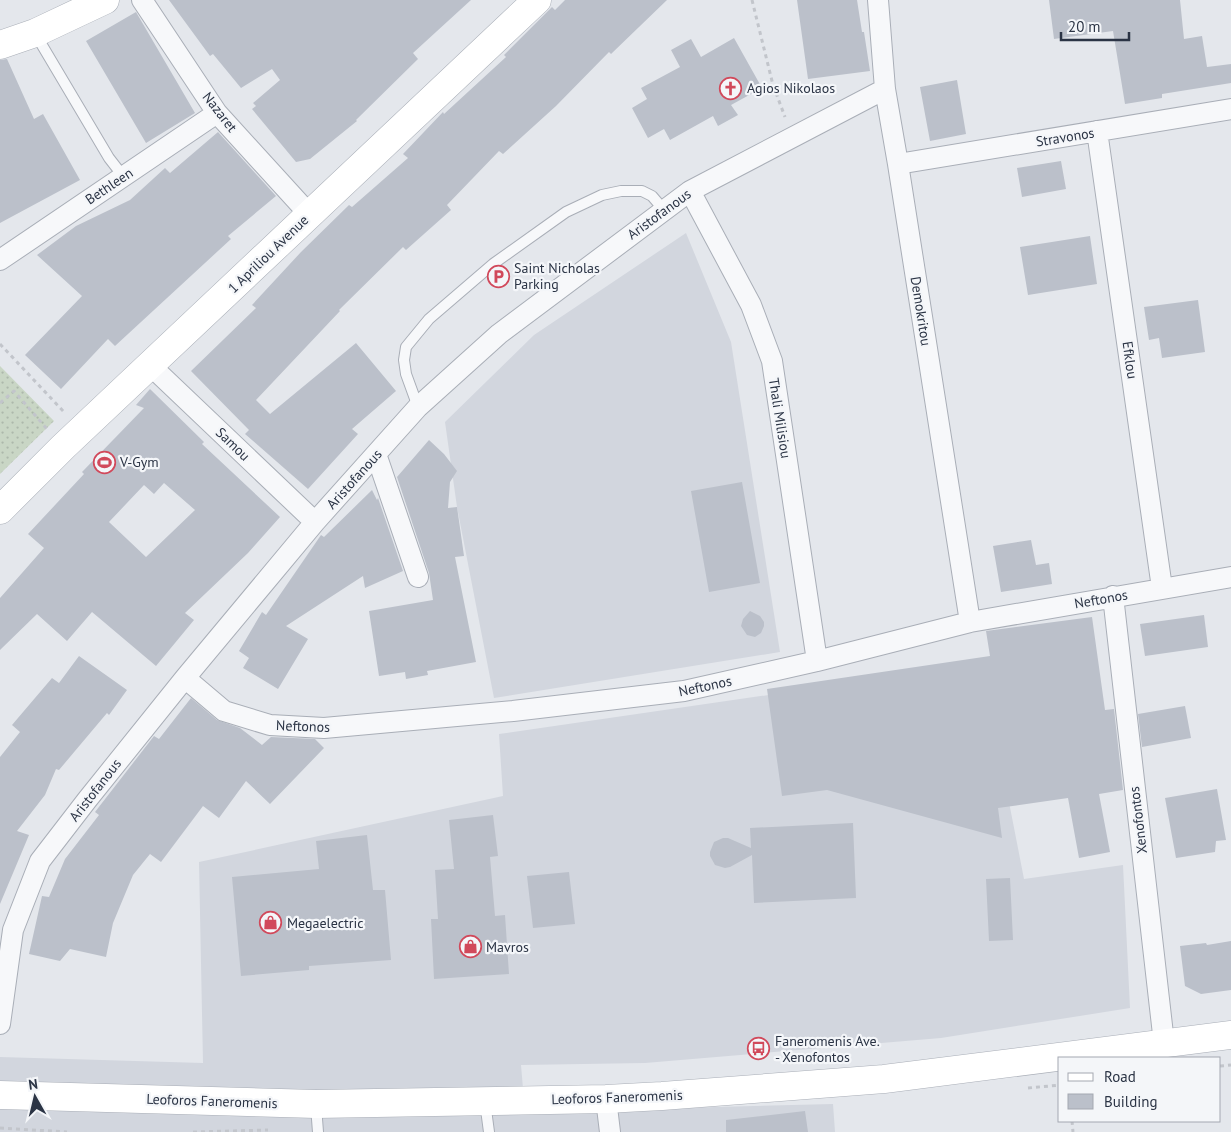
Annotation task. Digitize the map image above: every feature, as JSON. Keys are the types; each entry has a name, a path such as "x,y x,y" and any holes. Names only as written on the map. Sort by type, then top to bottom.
{"main road":[{"path":"0,45 35,33 105,0"},
{"name":"1 Apriliou Avenue","path":"0,510 309,214 537,0"},
{"name":"Leoforos Faneromenis","path":"0,1095 316,1104 606,1099 884,1079 1231,1036"}],"street":[{"name":"Nazaret","path":"142,0 218,113 309,214"},
{"name":"Demokritou","path":"878,0 885,90 970,622"},
{"name":"Aristofanous","path":"0,1024 13,930 40,862 185,678 315,522 418,407 507,327 690,191 885,90"},
{"name":"Stravonos","path":"898,164 1231,109"},
{"name":"Bethleen","path":"0,260 218,113"},
{"name":"Efklou","path":"1097,131 1162,588"},
{"name":"Thali Milisiou","path":"690,191 750,305 772,362 817,661"},
{"name":"Samou","path":"151,366 315,522"},
{"path":"376,454 418,577"},
{"name":"Neftonos","path":"185,678 224,711 270,725 324,728 532,709 684,691 817,661 970,622 1231,577"},
{"name":"Xenofontos","path":"1113,596 1164,1043"},
{"path":"606,1099 610,1132"}],"lane":[{"path":"35,33 109,158 123,176"},
{"path":"418,407 406,374 404,360 406,347 429,319 493,264 566,212 602,195 621,191 642,191 652,196 664,210"},
{"path":"485,1101 488,1132"},
{"path":"316,1104 318,1132"}],"path":[{"path":"752,0 773,85 792,138"},
{"path":"0,344 68,416"},
{"path":"0,403 14,391 50,433"},
{"path":"0,1128 67,1132"}],"shaded area":[{"path":"686,233 731,342 780,652 494,698 457,507 445,422 534,335"},
{"path":"982,664 1024,879 1123,865 1130,1008 941,1038 645,1063 521,1065 525,1112 833,1104 835,1132 0,1132 0,1057 203,1063 199,862 503,796 499,734"}],"green space":[{"path":"0,366 54,421 0,474"}],"building":[{"path":"169,0 471,0 413,53 418,59 357,121 310,159 296,162 252,109 256,106 253,103 280,80 272,69 241,88 213,54 210,56"},
{"path":"565,0 667,0 611,54 609,52 556,106 503,154 499,151 447,205 451,210 406,250 403,247 339,310 256,400 270,414 356,343 396,391 352,429 358,434 308,489 245,434 249,430 191,371 256,308 252,305 301,252 349,205 352,207 408,158 403,154 443,112 444,114 506,57 504,55 552,7 555,10"},
{"path":"797,0 857,0 870,71 808,79"},
{"path":"1049,0 1180,0 1184,39 1202,36 1207,67 1231,64 1231,83 1162,94 1162,98 1125,104 1113,31 1054,39"},
{"path":"136,12 195,113 146,143 86,41"},
{"path":"734,38 762,88 731,105 738,115 718,126 713,116 670,140 664,129 648,138 632,108 647,99 641,88 680,67 671,50 691,39 701,57"},
{"path":"7,59 34,119 43,114 80,180 0,223 0,60"},
{"path":"957,80 966,134 930,141 920,87"},
{"path":"218,132 276,196 228,236 231,239 115,346 108,339 61,389 25,355 82,296 37,255 76,226 130,200 165,168 170,173"},
{"path":"1061,161 1066,189 1022,197 1017,168"},
{"path":"1090,236 1097,284 1028,295 1020,247"},
{"path":"1198,300 1205,352 1162,358 1159,338 1149,340 1144,307"},
{"path":"150,389 204,442 202,444 280,517 248,553 185,613 194,620 156,666 92,612 67,641 37,614 0,650 0,598 44,548 28,534 84,474 82,472 144,408 136,405","holes":["164,483 195,510 146,557 109,522 144,485 154,494"]},
{"path":"429,440 444,454 457,471 450,482 448,508 457,507 464,556 455,557 476,662 427,671 428,675 406,679 405,672 379,676 369,611 433,600 429,573 397,477"},
{"path":"742,482 760,583 709,592 691,491"},
{"path":"372,490 377,500 378,498 403,571 365,588 363,576 286,626 308,639 278,689 243,668 249,658 239,651 262,612 266,615 321,535 324,537"},
{"path":"1031,540 1036,565 1049,563 1052,584 1001,592 993,546"},
{"path":"750,611 760,616 764,622 761,633 755,637 747,635 741,626 743,619"},
{"path":"1204,615 1208,647 1145,656 1140,624"},
{"path":"1092,617 1105,710 1114,709 1123,790 1099,794 1110,852 1079,858 1068,798 998,808 1002,838 827,790 782,796 767,689 990,656 986,631"},
{"path":"79,656 127,690 109,715 107,713 59,770 56,769 45,795 17,831 29,835 0,904 0,757 20,732 12,725 52,678 59,683"},
{"path":"191,698 217,720 240,728 262,745 271,737 315,739 324,748 270,804 246,781 219,818 203,806 161,862 150,854 133,875 113,923 106,957 70,949 60,961 29,954 42,896 49,897 65,859 99,815 95,812 154,736 159,739"},
{"path":"1185,706 1191,738 1142,747 1138,714"},
{"path":"1217,789 1226,840 1216,841 1215,852 1176,858 1165,798"},
{"path":"493,815 498,856 490,857 495,916 505,915 509,974 434,979 431,919 438,919 435,870 454,869 449,820"},
{"path":"853,823 856,898 754,903 752,855 725,868 715,865 710,856 714,842 723,838 728,838 751,848 750,828"},
{"path":"367,835 373,890 385,890 391,960 309,966 309,970 241,976 232,877 319,869 316,841"},
{"path":"569,872 575,924 533,928 527,876"},
{"path":"1010,878 1013,940 989,941 986,879"},
{"path":"1231,941 1231,990 1201,994 1185,986 1180,946 1206,943 1207,945"},
{"path":"805,1111 808,1132 726,1132 726,1120"}],"place":[{"name":"Agios Nikolaos","path":"731,88"},
{"name":"Saint Nicholas Parking","path":"498,276"},
{"name":"V-Gym","path":"104,462"},
{"name":"Megaelectric","path":"271,923"},
{"name":"Mavros","path":"470,947"},
{"name":"Faneromenis Ave. - Xenofontos","path":"759,1049"}]}
